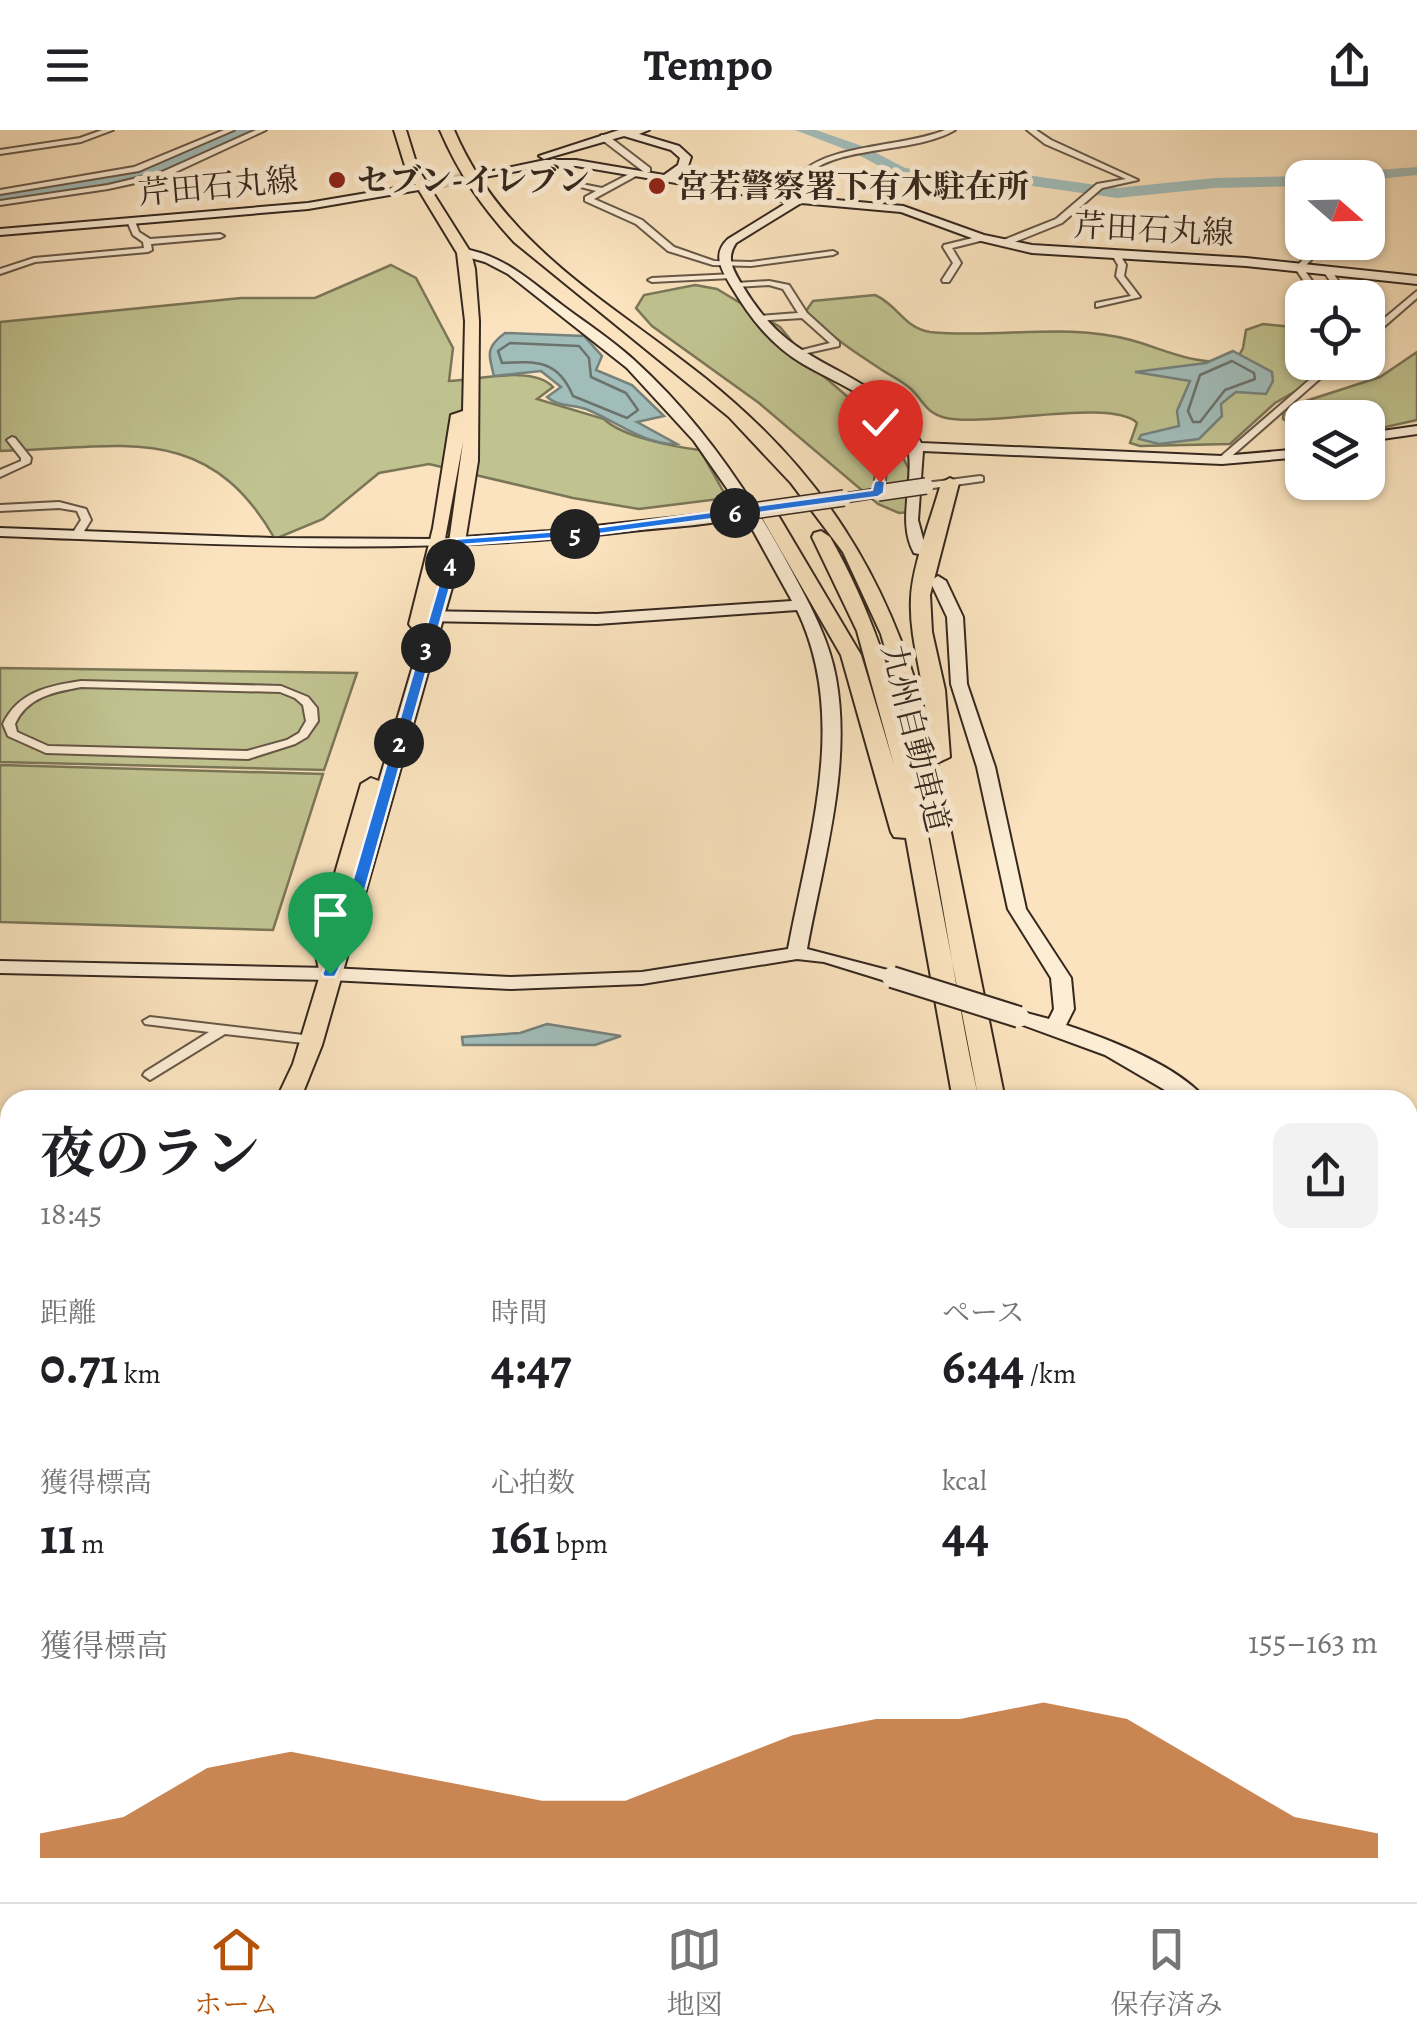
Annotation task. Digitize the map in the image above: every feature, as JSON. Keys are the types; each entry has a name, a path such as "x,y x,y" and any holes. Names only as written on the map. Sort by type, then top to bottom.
{"highway":[{"name":"九州自動車道","path":"434,130 456,182 494,228 742,439 810,519 837,562 870,634 899,730 964,1090"},
{"name":"九州自動車道","path":"448,130 470,179 508,226 760,436 829,517 856,560 892,632 924,742 990,1090"},
{"path":"950,483 920,595 920,613 935,690 938,750 958,880 960,938"},
{"path":"768,512 851,655 940,972"}],"main road":[{"path":"292,1090 340,951 428,616 457,542 470,461 472,321 464,253 392,156 387,130"},
{"path":"400,130 414,188 451,254 458,280 462,354 459,424 428,616"}],"street":[{"path":"0,152 80,140 109,130"},
{"path":"0,192 136,170 230,130"},
{"path":"0,203 108,187 164,174 262,130"},
{"path":"517,167 612,133 644,130"},
{"path":"919,550 910,514 918,447 895,414 797,354 758,318 730,275 726,247 795,200 807,172 816,167 870,149 928,140 951,130"},
{"path":"1004,243 1059,220 1100,186 1134,180 1063,149 1032,130"},
{"path":"612,133 648,170"},
{"path":"612,133 664,143 686,156 683,167 664,180"},
{"name":"芹田石丸線","path":"478,175 567,163 795,200 909,210 1004,243 1417,280"},
{"path":"634,174 588,199 639,222 672,249 730,275 786,287 804,315 836,344 797,354"},
{"name":"芹田石丸線","path":"0,232 308,206 438,184"},
{"path":"577,184 602,190"},
{"path":"131,221 136,233 147,242 220,236"},
{"path":"946,280 956,263 946,247 981,238"},
{"path":"0,272 34,260 145,251 147,242"},
{"path":"652,280 730,275 763,263 833,252"},
{"path":"464,253 484,254 548,300 630,362 681,414 737,488 802,605 824,654 831,693 824,797 797,953"},
{"path":"1099,305 1136,296 1120,276 1122,264 1116,255"},
{"path":"1307,260 1299,268 1307,280"},
{"path":"1328,272 1334,280"},
{"path":"1385,321 1417,294"},
{"path":"758,318 804,315"},
{"path":"1222,460 1313,380"},
{"path":"864,392 882,417 883,474 878,493"},
{"path":"1385,435 1417,430"},
{"path":"0,474 25,463 26,458 12,440"},
{"path":"918,447 1222,460 1285,454"},
{"path":"0,532 314,544 457,542 585,533 738,512 768,512 980,480"},
{"path":"0,508 59,505 82,509 86,520 77,534"},
{"path":"938,581 954,617 964,710 986,767 1017,909 1061,978 1064,1010 1056,1027"},
{"path":"428,616 597,619 802,605"},
{"path":"81,684 281,689 310,705 312,721 303,735 291,742 248,755 46,749 22,742 12,734 9,724 13,713 31,697 81,684"},
{"path":"0,967 330,974 511,983 642,978 797,953 826,957 1056,1027 1137,1062 1180,1090"},
{"path":"150,1022 312,1040"},
{"path":"150,1076 222,1030"}],"green space":[{"path":"391,265 416,278 453,348 449,381 504,375 544,380 553,387 537,399 604,419 636,436 700,450 727,498 639,509 573,498 429,464 379,473 323,519 275,539 248,500 220,474 189,457 121,446 0,451 0,322 241,298 315,298"},
{"path":"695,285 717,289 780,327 813,367 892,435 916,484 909,512 899,513 878,504 759,403 652,326 636,308 644,295"},
{"path":"875,295 914,326 930,332 1081,332 1131,340 1209,361 1237,359 1246,330 1263,324 1285,326 1285,380 1315,380 1275,403 1230,444 1140,446 1130,443 1137,423 1124,416 1103,413 946,418 930,411 908,387 823,327 806,311 813,301"},
{"path":"1417,352 1417,420 1385,427 1385,400 1309,400 1371,380 1385,380 1385,374"},
{"path":"0,668 357,673 324,770 0,762"},
{"path":"0,765 323,774 273,930 0,922"}],"water":[{"path":"505,333 584,336 602,356 596,370 632,385 664,416 637,422 677,444 654,441 586,409 551,400 547,397 561,387 541,371 494,376 490,351"},
{"path":"1233,351 1272,372 1273,381 1266,394 1236,392 1221,404 1222,416 1199,439 1159,444 1139,439 1141,435 1179,426 1177,411 1190,381 1135,372 1206,363"},
{"path":"547,1024 621,1036 595,1045 463,1045 462,1037 520,1033"}],"waterway":[{"path":"0,199 126,175 245,130"},
{"path":"802,130 860,150 901,172 928,176 1033,181 1117,193 1214,183 1285,181"},
{"path":"1385,174 1417,171"}],"tunnel":[{"path":"438,184 479,175"}],"place":[{"name":"セブン-イレブン","path":"337,180"},
{"name":"宮若警察署下有木駐在所","path":"657,186"}],"route":[{"path":"330,974 340,951 457,542 585,533 878,493 880,482"}]}
